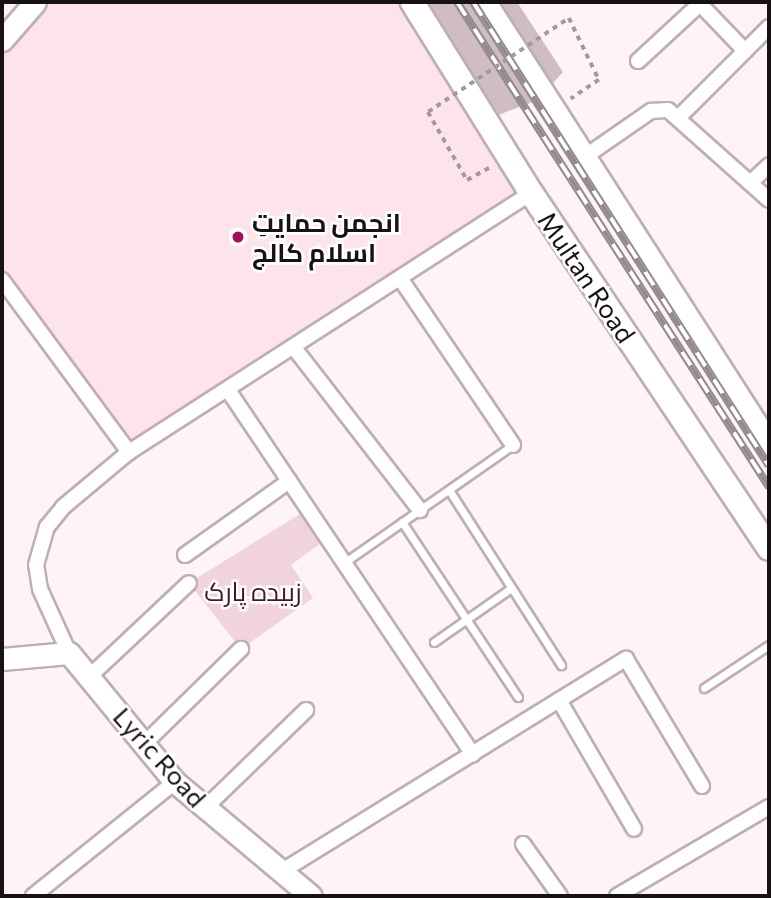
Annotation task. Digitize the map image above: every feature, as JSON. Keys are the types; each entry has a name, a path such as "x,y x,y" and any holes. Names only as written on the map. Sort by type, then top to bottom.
{"main road":[{"name":"Multan Road","path":"412,2 531,193 769,548"},
{"path":"484,2 769,445"}],"street":[{"path":"2,40 35,2"},
{"path":"638,61 701,3 745,51"},
{"path":"680,116 769,27"},
{"path":"583,158 651,111 680,116 769,200"},
{"path":"750,183 769,166"},
{"path":"2,659 69,653 40,589 39,546 63,507 129,452 402,281 531,193"},
{"path":"402,281 513,445"},
{"path":"5,290 129,452"},
{"path":"295,349 420,510"},
{"path":"228,390 473,754"},
{"path":"185,555 289,481"},
{"path":"89,677 189,583"},
{"path":"144,744 241,649"},
{"name":"Lyric Road","path":"69,653 175,782 279,873 311,896"},
{"path":"279,873 626,659 702,786"},
{"path":"559,701 634,829"},
{"path":"205,808 306,710"},
{"path":"33,896 175,782"},
{"path":"617,896 769,807"},
{"path":"523,844 560,896"}],"lane":[{"path":"344,562 513,445"},
{"path":"449,490 561,666"},
{"path":"402,522 517,697"},
{"path":"434,642 512,587"},
{"path":"704,688 769,645"}],"path":[{"path":"508,157 467,180 428,112 569,18 599,80 554,110"}],"shaded area":[{"name":"انجمن حمایتِ اسلام کالج","path":"35,2 413,2 543,194 129,452 2,280 2,38"}],"green space":[{"name":"زبیدہ پارک","path":"308,509 328,538 291,565 313,598 241,649 189,583"}],"building":[{"path":"416,2 517,2 563,72 538,100 493,117"}],"railway":[{"path":"457,2 769,487"},
{"path":"473,2 769,466"}],"place":[{"name":"انجمن حمایتِ اسلام کالج","path":"238,237"}]}
